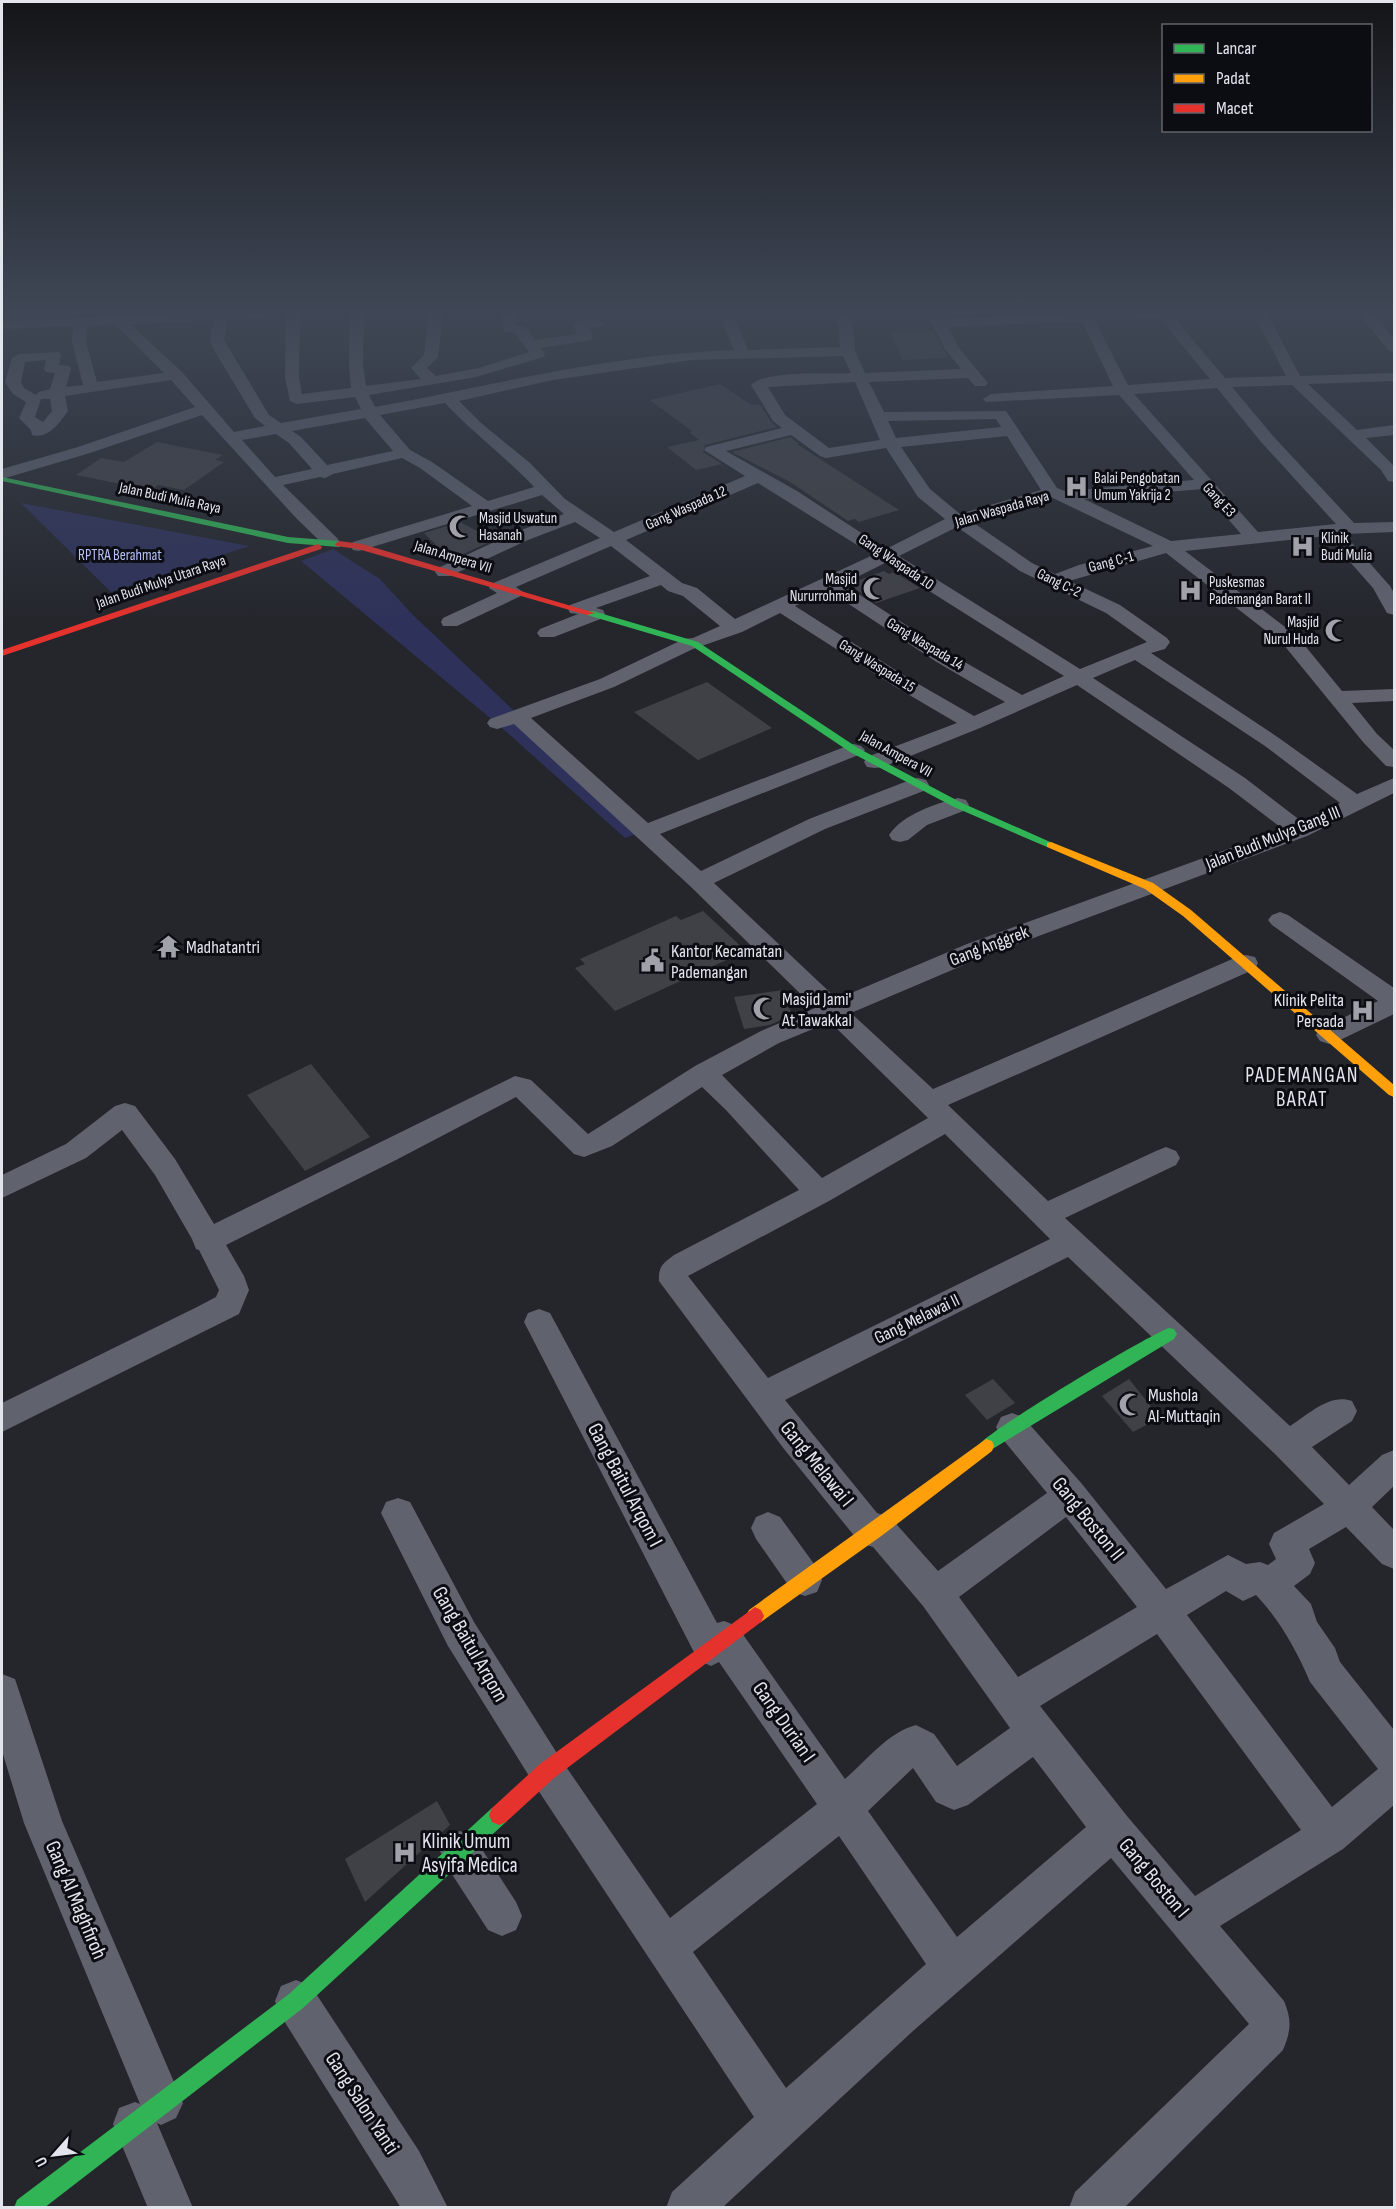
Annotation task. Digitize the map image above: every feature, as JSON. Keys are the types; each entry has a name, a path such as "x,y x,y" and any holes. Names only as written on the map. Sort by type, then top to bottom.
{"street":[{"path":"27,417 34,426 47,427"},
{"path":"55,417 38,433 84,450"},
{"path":"2,474 84,450 180,417"},
{"path":"214,417 271,483 331,542"},
{"path":"262,417 277,430 295,440 325,472"},
{"path":"232,437 345,417"},
{"path":"374,417 404,453 426,465 485,507"},
{"name":"Gang Waspada 12","path":"467,417 524,466 545,489 577,515 615,540 663,578 690,592 735,628"},
{"path":"778,417 826,453 890,443 1012,431"},
{"name":"Gang C-2","path":"878,417 890,443 924,493 957,520 1026,567 1113,609 1160,642 1158,645 1136,652"},
{"path":"1003,417 1057,494 1204,484"},
{"name":"Gang E3","path":"1146,417 1254,538"},
{"path":"1249,417 1388,586 1395,609"},
{"path":"1334,417 1395,477"},
{"name":"Gang Waspada 10","path":"795,429 712,450 847,529 885,557 1026,642 1078,679 1138,716 1237,783 1299,831"},
{"path":"1353,435 1395,430"},
{"path":"271,483 404,453"},
{"path":"2,454 34,465"},
{"name":"Gang Waspada 12","path":"450,622 506,590 757,477"},
{"name":"Jalan Budi Mulia Raya","path":"2,479 288,540 331,542"},
{"path":"359,546 545,489"},
{"name":"Jalan Waspada Raya","path":"645,832 507,719 607,682 735,628 830,584 957,520 1057,494 1169,547 1290,640 1370,738 1395,761"},
{"path":"444,572 522,536 577,515"},
{"path":"1111,520 1137,516"},
{"path":"1169,547 1395,527"},
{"path":"266,547 288,540"},
{"name":"Jalan Ampera VII","path":"331,542 359,546 693,644 854,750 918,785 958,805 1149,886 1187,913 1395,1092"},
{"name":"Jalan Budi Mulya Utara Raya","path":"2,653 331,542"},
{"name":"Gang C-1","path":"1055,580 1085,569 1169,547"},
{"path":"577,609 663,578"},
{"name":"Gang Waspada 14","path":"830,584 942,657 978,676 1020,703"},
{"name":"Gang Waspada 15","path":"764,593 973,724"},
{"path":"547,633 596,614"},
{"path":"875,762 973,724 1136,652 1272,742 1355,803"},
{"path":"1335,697 1395,694"},
{"path":"854,750 645,832 938,1111 1071,1242 1288,1445 1395,1553"},
{"path":"698,881 817,824 918,785"},
{"name":"Jalan Budi Mulya Gang III","path":"1149,886 1299,831 1395,785"},
{"path":"900,835 906,828 958,805"},
{"name":"Gang Anggrek","path":"206,1241 386,1153 515,1086 522,1087 585,1147 602,1139 743,1050 831,1010 976,950 1149,886"},
{"path":"1280,920 1395,1002 1329,1035"},
{"path":"704,1073 736,1103 819,1192 938,1111 1246,963"},
{"path":"2,1187 76,1151 126,1113 165,1167 234,1290 228,1305 2,1418"},
{"path":"1045,1215 1166,1158"},
{"name":"Gang Melawai I","path":"819,1192 684,1263 673,1272 674,1281 763,1396 875,1530"},
{"name":"Gang Melawai II","path":"763,1396 1071,1242"},
{"name":"Gang Baitul Arqom I","path":"539,1322 718,1643"},
{"path":"25,2208 296,2001 547,1771 1012,1427 1169,1334"},
{"path":"1288,1445 1341,1411"},
{"name":"Gang Boston II","path":"1012,1427 1070,1495 1244,1717 1329,1835"},
{"path":"1269,1584 1298,1563 1286,1544 1349,1507 1395,1466"},
{"path":"934,1594 1070,1495"},
{"name":"Gang Baitul Arqom","path":"398,1513 461,1634 547,1771 668,1947 782,2120"},
{"path":"768,1528 805,1580"},
{"name":"Gang Boston I","path":"875,1530 934,1594 1036,1732 1113,1830 1269,2016 1268,2035 1091,2208"},
{"path":"1013,1701 1228,1571 1243,1584 1253,1578 1260,1578 1269,1584 1298,1616 1300,1621 1298,1625 1322,1661 1323,1669 1395,1759"},
{"name":"Gang Durian I","path":"718,1643 844,1807 952,1967"},
{"name":"Gang Al Maghfiroh","path":"2,1692 43,1823 148,2114 171,2208"},
{"path":"668,1947 844,1807 909,1746 916,1744 921,1747 954,1791 1036,1732"},
{"path":"1190,1922 1329,1835 1395,1780"},
{"path":"688,2208 952,1967 1113,1830"},
{"path":"460,1851 502,1916"},
{"name":"Gang Salon Yanti","path":"296,2001 403,2166 426,2208"}],"green space":[{"name":"RPTRA Berahmat","path":"21,503 249,546 111,592"},
{"path":"333,549 380,579 413,615 642,832 625,838 501,727 301,561"}],"building":[{"path":"673,417 768,417 777,427 705,445 703,452 722,464 696,470 667,447 699,440 689,432 692,431"},
{"path":"791,437 799,444 797,444 899,510 859,522 855,519 848,521 790,482 732,452"},
{"path":"157,442 223,455 215,460 224,462 184,490 158,485 151,490 76,475 101,458 124,462"},
{"path":"460,522 494,540 455,558 442,551 424,533"},
{"name":"Masjid Nururrohmah","path":"884,571 889,574 894,572 920,588 876,603 848,584"},
{"path":"707,682 772,728 698,760 634,712"},
{"name":"Kantor Kecamatan Pademangan","path":"703,911 746,951 615,1011 575,968 585,964 580,959 676,916 681,920"},
{"name":"Masjid Jami' At Tawakkal","path":"783,990 792,1015 770,1025 744,1029 734,997"},
{"path":"311,1064 370,1137 305,1171 247,1095"},
{"path":"993,1379 1015,1403 987,1420 965,1395"},
{"name":"Mushola Al-Muttaqin","path":"1129,1379 1160,1418 1133,1432 1102,1396"},
{"name":"Klinik Umum Asyifa Medica","path":"437,1801 450,1825 365,1902 345,1859"}],"traffic: fast":[{"path":"2,479 288,540 339,544"},
{"path":"590,613 695,644 854,750 958,805 1051,845"},
{"path":"986,1446 1012,1427 1169,1334"},
{"path":"25,2208 296,2001 499,1815"}],"traffic: slow":[{"path":"1051,845 1149,886 1187,913 1394,1092"},
{"path":"755,1616 878,1528 986,1446"}],"traffic: jam":[{"path":"339,544 359,546 590,613"},
{"path":"2,653 318,547"},
{"path":"499,1815 547,1771 755,1616"}],"place":[{"name":"Balai Pengobatan Umum Yakrija 2","path":"1076,487"},
{"name":"Masjid Uswatun Hasanah","path":"461,527"},
{"name":"Klinik Budi Mulia","path":"1303,547"},
{"name":"Masjid Nururrohmah","path":"875,588"},
{"name":"Puskesmas Pademangan Barat II","path":"1191,591"},
{"name":"Masjid Nurul Huda","path":"1337,631"},
{"name":"Madhatantri","path":"168,947"},
{"name":"Kantor Kecamatan Pademangan","path":"653,961"},
{"name":"Masjid Jami' At Tawakkal","path":"764,1009"},
{"name":"Klinik Pelita Persada","path":"1362,1010"},
{"name":"Mushola Al-Muttaqin","path":"1130,1405"},
{"name":"Klinik Umum Asyifa Medica","path":"404,1853"}],"district":[{"name":"PADEMANGAN BARAT","path":"1302,1087"}]}
